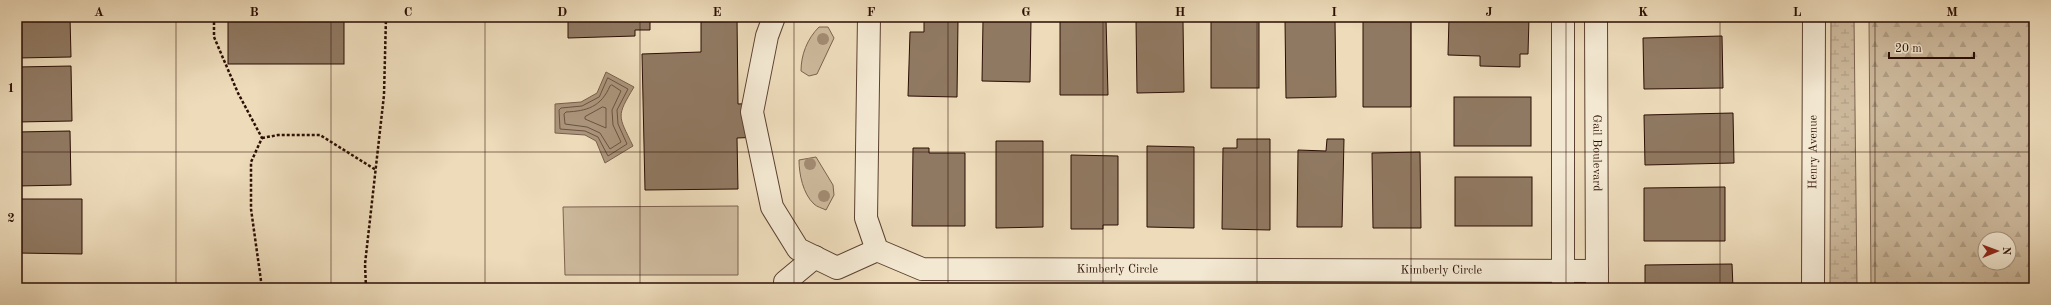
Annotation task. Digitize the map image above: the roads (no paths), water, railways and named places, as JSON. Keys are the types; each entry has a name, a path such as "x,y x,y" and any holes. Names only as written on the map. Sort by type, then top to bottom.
{"street":[{"path":"774,17 767,36 752,112 772,207 798,249 837,268 877,250 866,218 869,17"},
{"path":"1563,17 1563,280"},
{"name":"Gail Boulevard","path":"1596,17 1597,280"},
{"name":"Henry Avenue","path":"1813,288 1814,17"},
{"name":"Kimberly Circle","path":"877,250 922,269 1597,280"},
{"path":"785,288 785,282 815,257"}],"water":[{"path":"606,72 634,87 624,105 621,116 624,128 633,146 605,163 596,141 585,135 555,133 555,104 581,102 597,93"}]}
